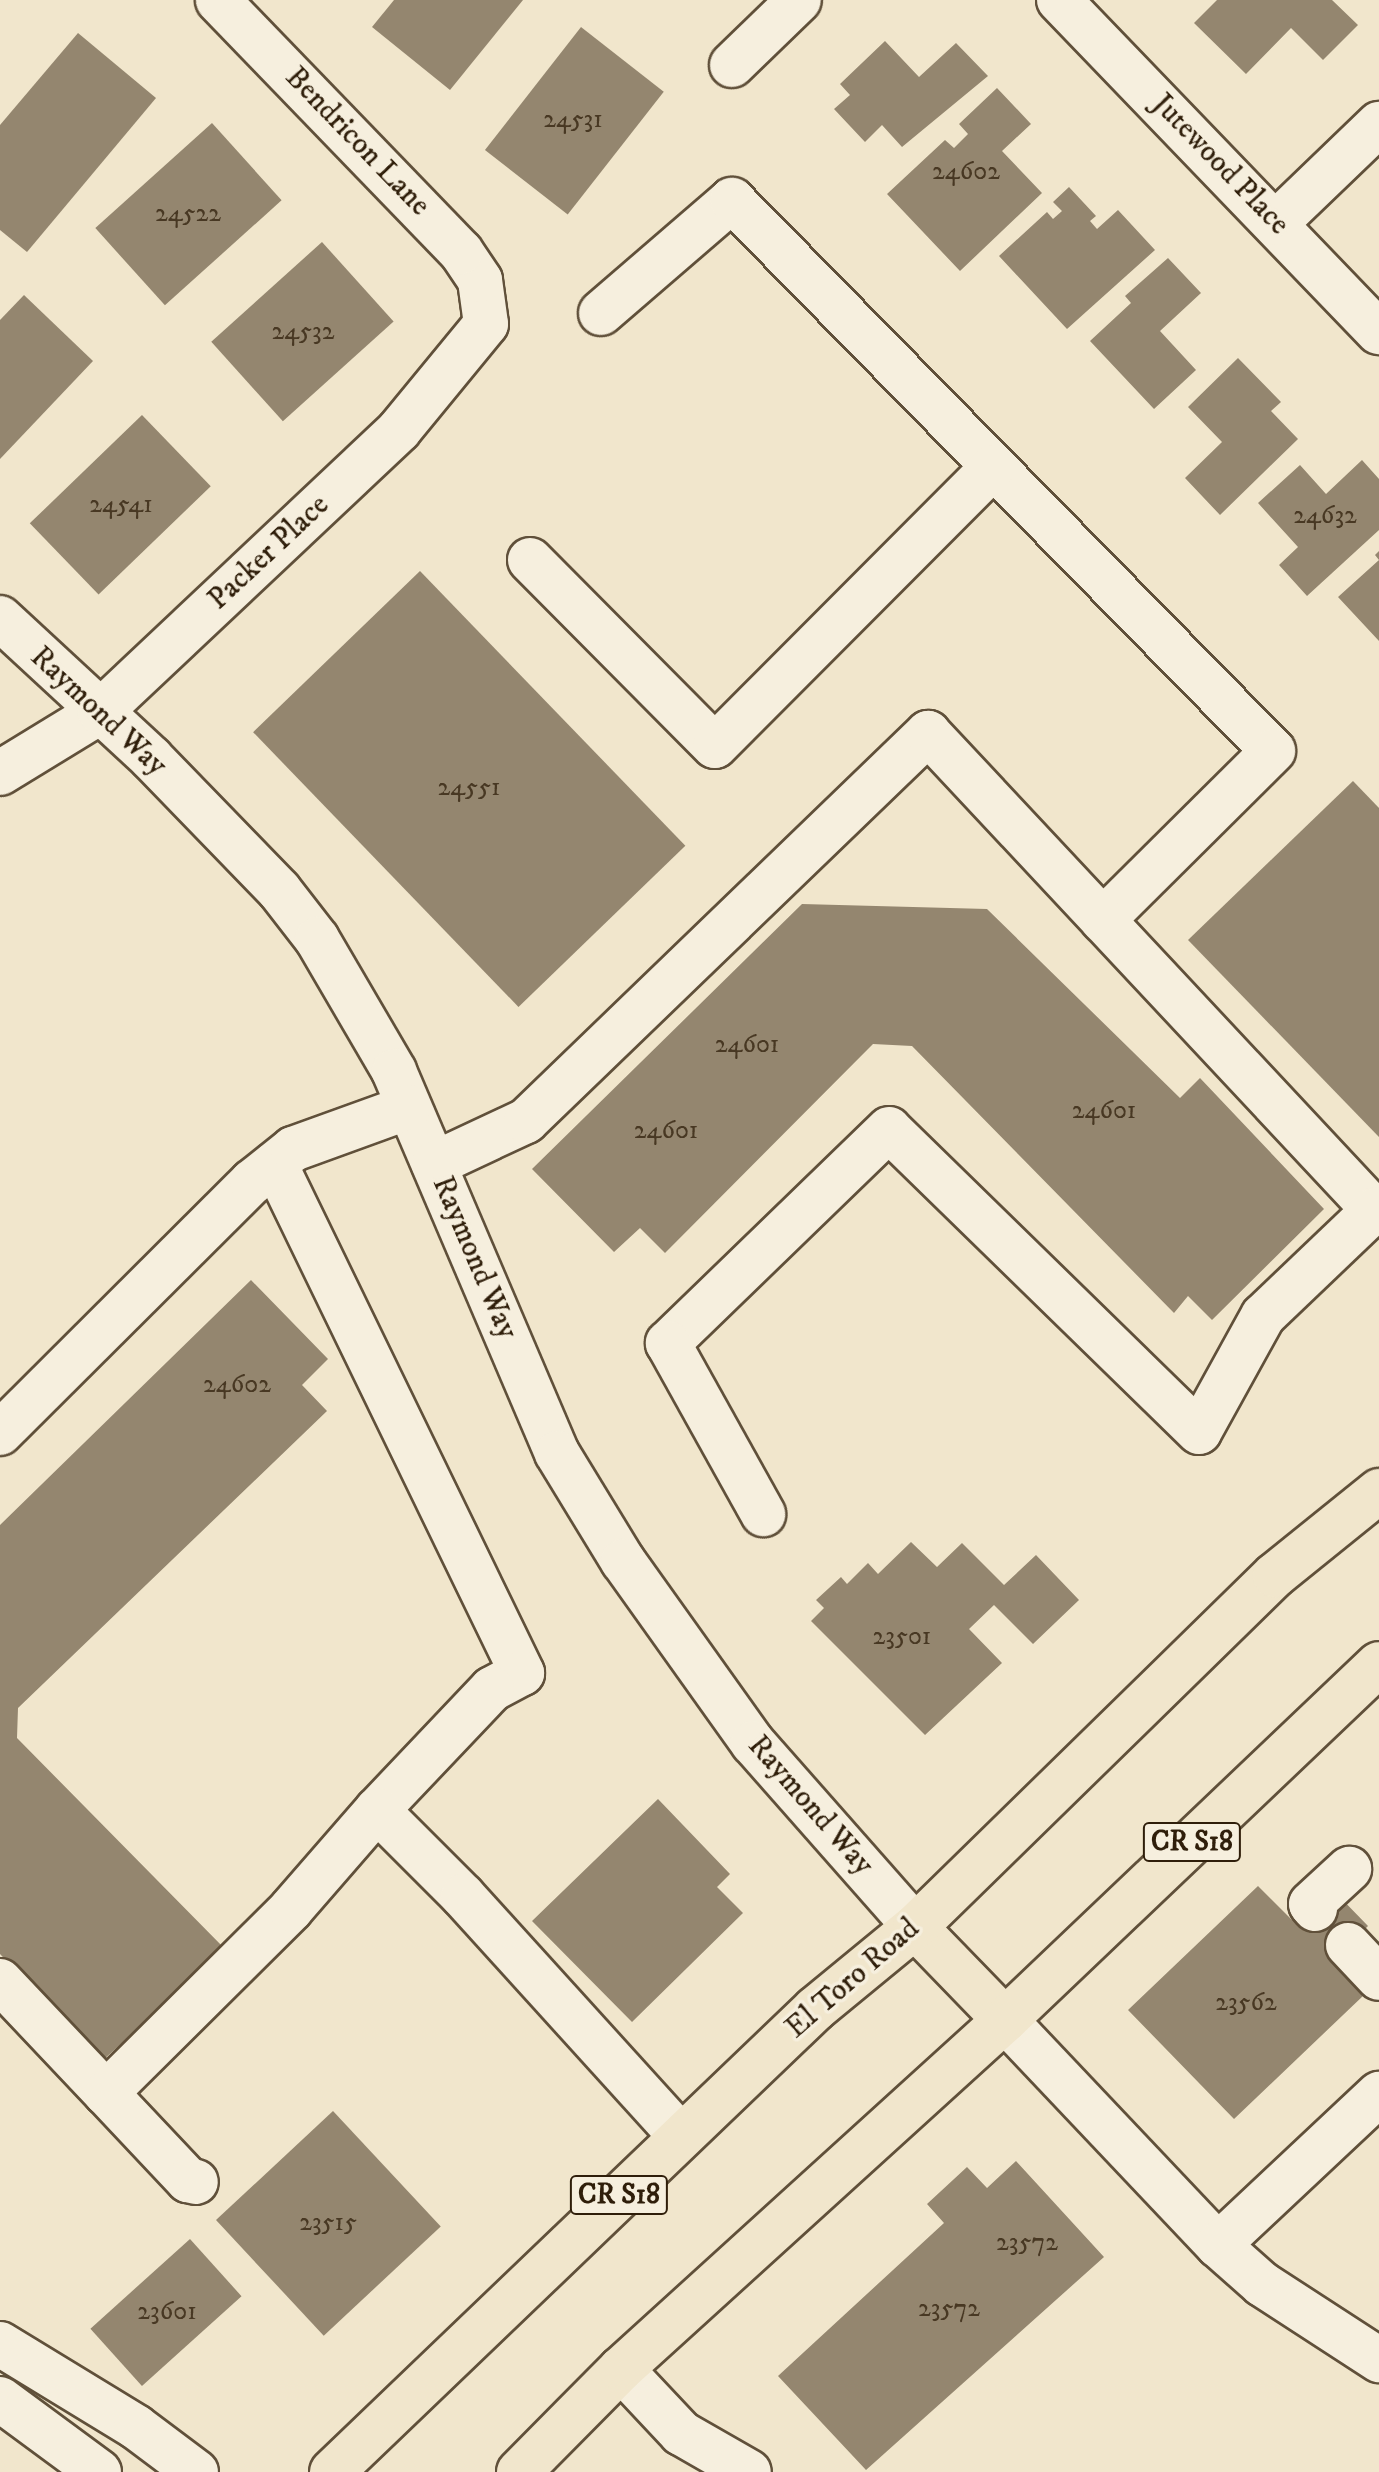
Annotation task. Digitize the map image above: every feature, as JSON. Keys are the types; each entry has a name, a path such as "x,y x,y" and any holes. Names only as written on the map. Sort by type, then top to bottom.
{"main road":[{"name":"El Toro Road","path":"332,2472 680,2135 815,2009 915,1927 1275,1575 1379,1491"},
{"name":"CR S18","path":"519,2472 621,2369 1005,2020 1379,1664"},
{"path":"915,1927 1005,2020"}],"street":[{"name":"Bendricon Lane","path":"218,0 414,200 474,269 484,292"},
{"path":"732,65 799,0"},
{"name":"Jutewood Place","path":"1059,0 1379,332"},
{"path":"1276,223 1379,124"},
{"path":"601,313 732,200 1273,751 1103,920"},
{"name":"Packer Place","path":"0,773 100,712 399,430 486,324 484,292"},
{"path":"530,560 715,746 993,467"},
{"name":"Raymond Way","path":"0,618 100,712 279,890 350,991 409,1107 557,1453 623,1561 753,1743 915,1927"},
{"path":"434,1164 526,1121 928,733 1374,1210 1263,1316 1199,1432 889,1129 668,1343 763,1514"},
{"path":"0,1433 275,1164 305,1144 409,1107"},
{"path":"106,2093 291,1909 377,1810 492,1689 522,1673 275,1164"},
{"path":"377,1810 485,1919 680,2135"},
{"path":"1315,1909 1311,1904 1349,1869"},
{"path":"1348,1945 1379,1978"},
{"path":"0,1981 188,2180 196,2182"},
{"path":"1005,2020 1218,2245 1262,2284 1379,2360"},
{"path":"1218,2245 1379,2094"},
{"path":"0,2344 136,2427 196,2472"},
{"path":"621,2369 681,2433 749,2472"},
{"path":"0,2399 99,2472"}],"building":[{"path":"394,0 523,0 450,90 372,27"},
{"path":"1217,0 1332,0 1358,25 1323,60 1291,28 1246,74 1194,23"},
{"path":"581,27 664,92 568,215 485,150"},
{"path":"78,33 156,98 27,252 0,230 0,125"},
{"path":"885,41 919,77 956,43 988,76 902,147 882,125 865,142 834,109 850,95 840,84"},
{"path":"997,88 1031,124 1002,151 1042,193 960,271 887,194 945,140 954,148 968,134 959,124"},
{"path":"212,123 282,200 165,305 95,228"},
{"path":"1069,187 1096,216 1090,221 1097,229 1118,210 1155,250 1067,329 999,256 1047,212 1053,219 1062,211 1053,202"},
{"path":"322,242 394,322 283,421 211,342"},
{"path":"1168,258 1201,293 1160,331 1196,370 1154,409 1090,341 1131,303 1125,296"},
{"path":"24,295 93,361 0,459 0,320"},
{"path":"1238,358 1281,402 1271,411 1298,439 1220,515 1185,478 1222,442 1188,407"},
{"path":"142,415 211,486 99,595 30,523"},
{"path":"1362,460 1379,479 1379,530 1307,596 1279,565 1298,547 1258,503 1300,465 1326,494"},
{"path":"1379,560 1379,641 1338,597"},
{"path":"420,571 685,846 518,1007 253,732"},
{"path":"1353,781 1379,808 1379,1137 1188,940"},
{"path":"802,904 987,909 1180,1098 1200,1078 1324,1209 1212,1320 1188,1296 1174,1313 912,1046 873,1044 665,1253 640,1228 614,1252 532,1169"},
{"path":"251,1280 328,1359 302,1385 327,1411 18,1708 17,1738 225,1949 102,2061 0,1954 0,1525"},
{"path":"911,1542 937,1567 962,1543 1004,1585 1036,1555 1079,1600 1033,1644 994,1605 969,1629 1002,1663 925,1735 811,1621 824,1608 816,1600 841,1577 847,1584 868,1563 878,1574"},
{"path":"658,1799 730,1874 717,1887 743,1913 632,2022 532,1921"},
{"path":"1258,1886 1298,1926 1334,1891 1368,1926 1332,1962 1364,1995 1234,2119 1128,2010"},
{"path":"333,2111 441,2227 324,2336 216,2220"},
{"path":"1016,2161 1104,2257 866,2470 778,2376 944,2223 927,2204 967,2167 987,2188"},
{"path":"190,2239 242,2296 142,2386 90,2329"}]}
